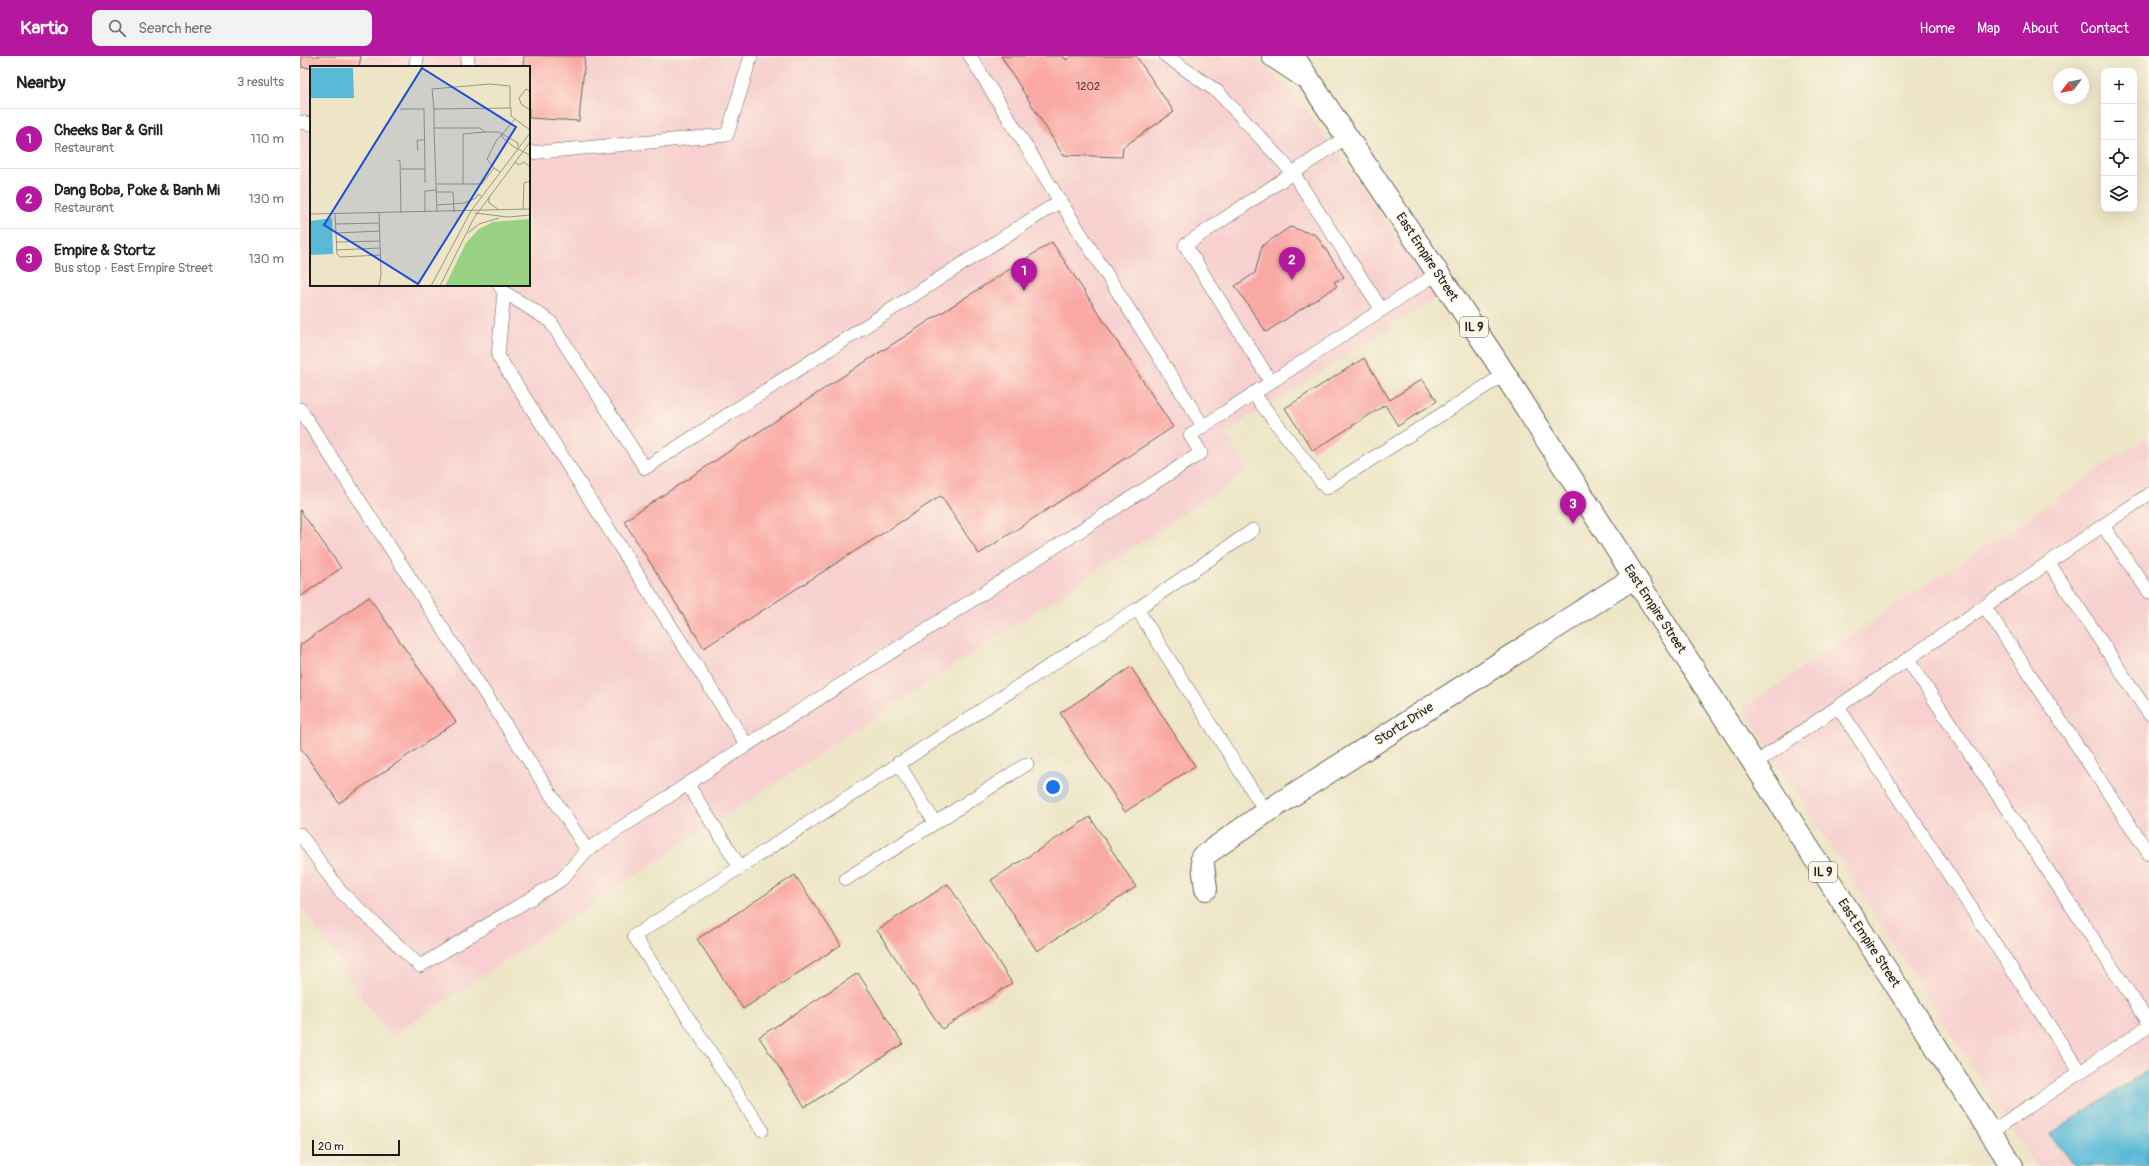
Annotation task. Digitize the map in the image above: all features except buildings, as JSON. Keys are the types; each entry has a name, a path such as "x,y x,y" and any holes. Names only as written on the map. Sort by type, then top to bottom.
{"main road":[{"path":"1273,56 1309,80"},
{"name":"East Empire Street","path":"1293,56 1348,136 1504,374 2012,1166"},
{"name":"Stortz Drive","path":"1206,889 1202,857 1266,812 1635,577"}],"lane":[{"path":"416,66 417,56"},
{"path":"467,66 468,56"},
{"path":"530,153 726,135 751,56"},
{"path":"970,56 1203,426"},
{"path":"1166,56 1218,92 1293,174 1382,310"},
{"path":"300,122 310,124"},
{"path":"1271,382 1185,245 1348,136"},
{"path":"502,289 550,321 645,468 1060,201"},
{"path":"300,834 340,891 420,966 561,880 587,850 747,744 1201,453 1190,435 1438,274"},
{"path":"502,289 498,356 747,744"},
{"path":"1254,393 1326,488 1504,374"},
{"path":"300,409 587,850"},
{"path":"1754,764 2149,494"},
{"path":"2103,526 2149,592"},
{"path":"762,1130 634,936 1137,609 1253,530"},
{"path":"2049,563 2149,714"},
{"path":"1985,607 2149,854"},
{"path":"1137,609 1266,812"},
{"path":"1908,660 2149,1025 1991,1132"},
{"path":"1838,708 2080,1072"},
{"path":"898,763 934,823"},
{"path":"846,879 1027,764"},
{"path":"688,784 740,867"}],"shaded area":[{"path":"300,56 1250,56 1281,79 1305,109 1366,194 1436,298 1225,433 1249,471 389,1037 300,904"},
{"path":"2149,436 2149,1166 2035,1166 1743,708"}],"water":[{"path":"2149,1069 2149,1166 2074,1166 2049,1134"}],"place":[{"name":"Dang Boba, Poke & Banh Mi","path":"1292,280"},
{"name":"Cheeks Bar & Grill","path":"1024,291"},
{"name":"Empire & Stortz","path":"1573,524"}]}
